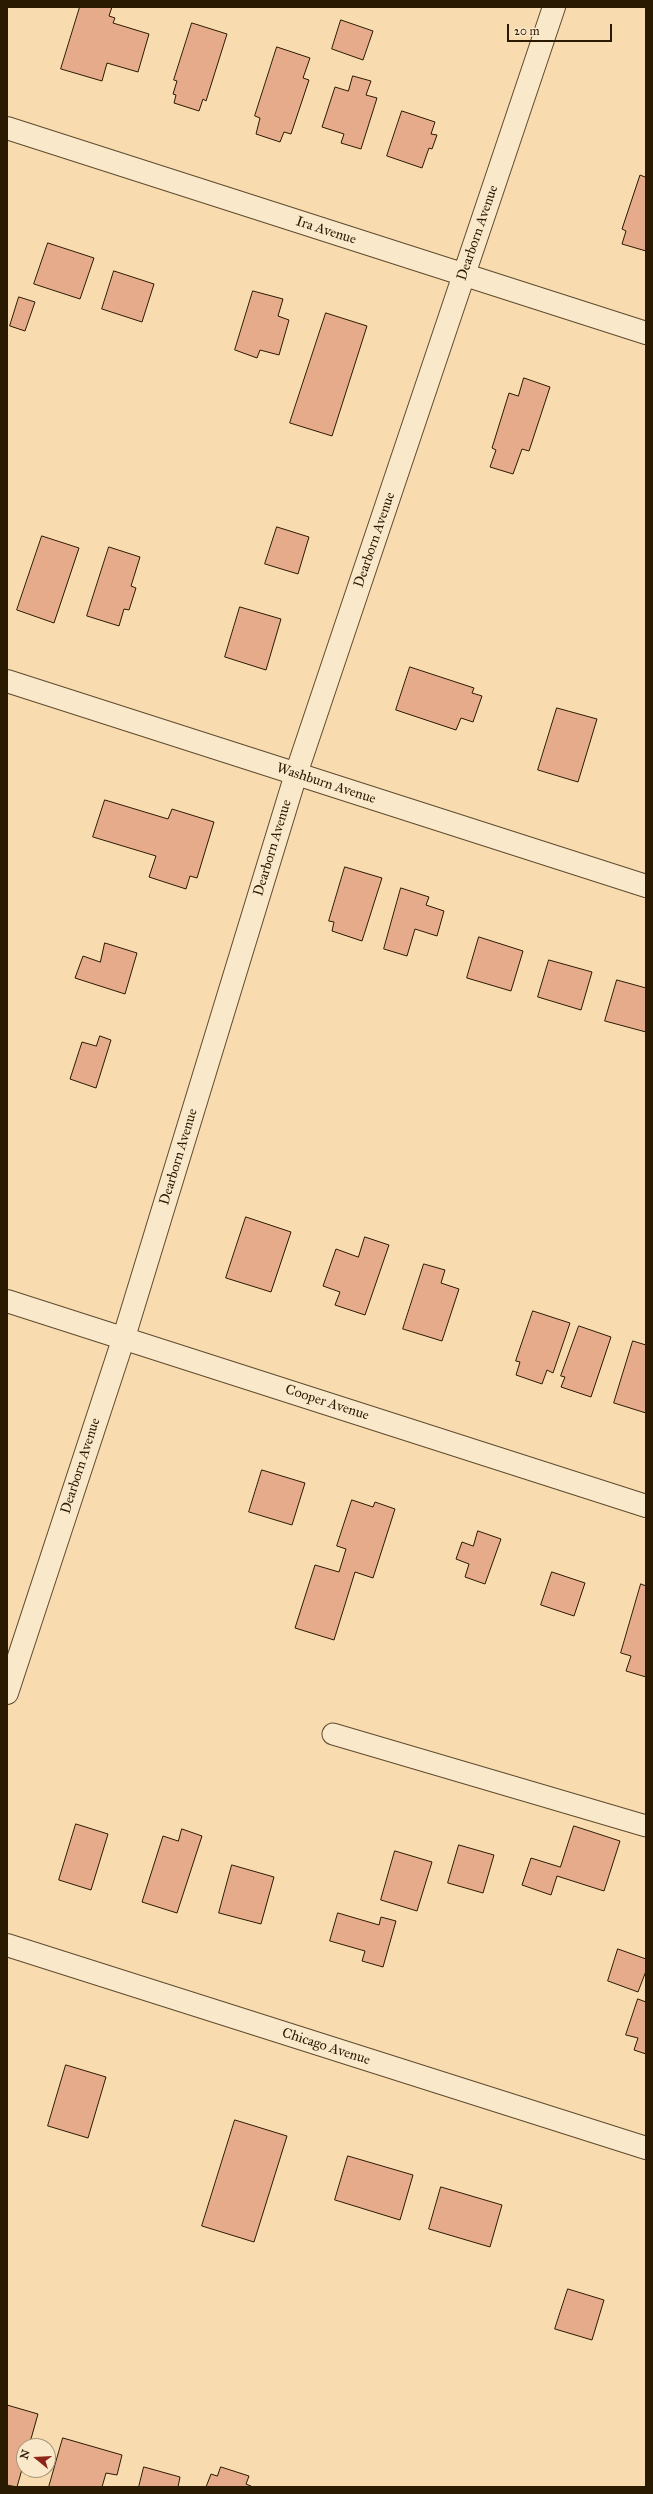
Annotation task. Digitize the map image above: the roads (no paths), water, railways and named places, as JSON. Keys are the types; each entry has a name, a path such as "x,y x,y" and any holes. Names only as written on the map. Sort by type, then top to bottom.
{"street":[{"name":"Dearborn Avenue","path":"7,1692 124,1337 296,774 554,7"},
{"name":"Ira Avenue","path":"7,128 464,276 646,333"},
{"name":"Washburn Avenue","path":"7,681 646,886"},
{"name":"Cooper Avenue","path":"7,1301 124,1337 646,1506"},
{"name":"Chicago Avenue","path":"7,1945 646,2148"}],"lane":[{"path":"333,1734 646,1826"}]}
